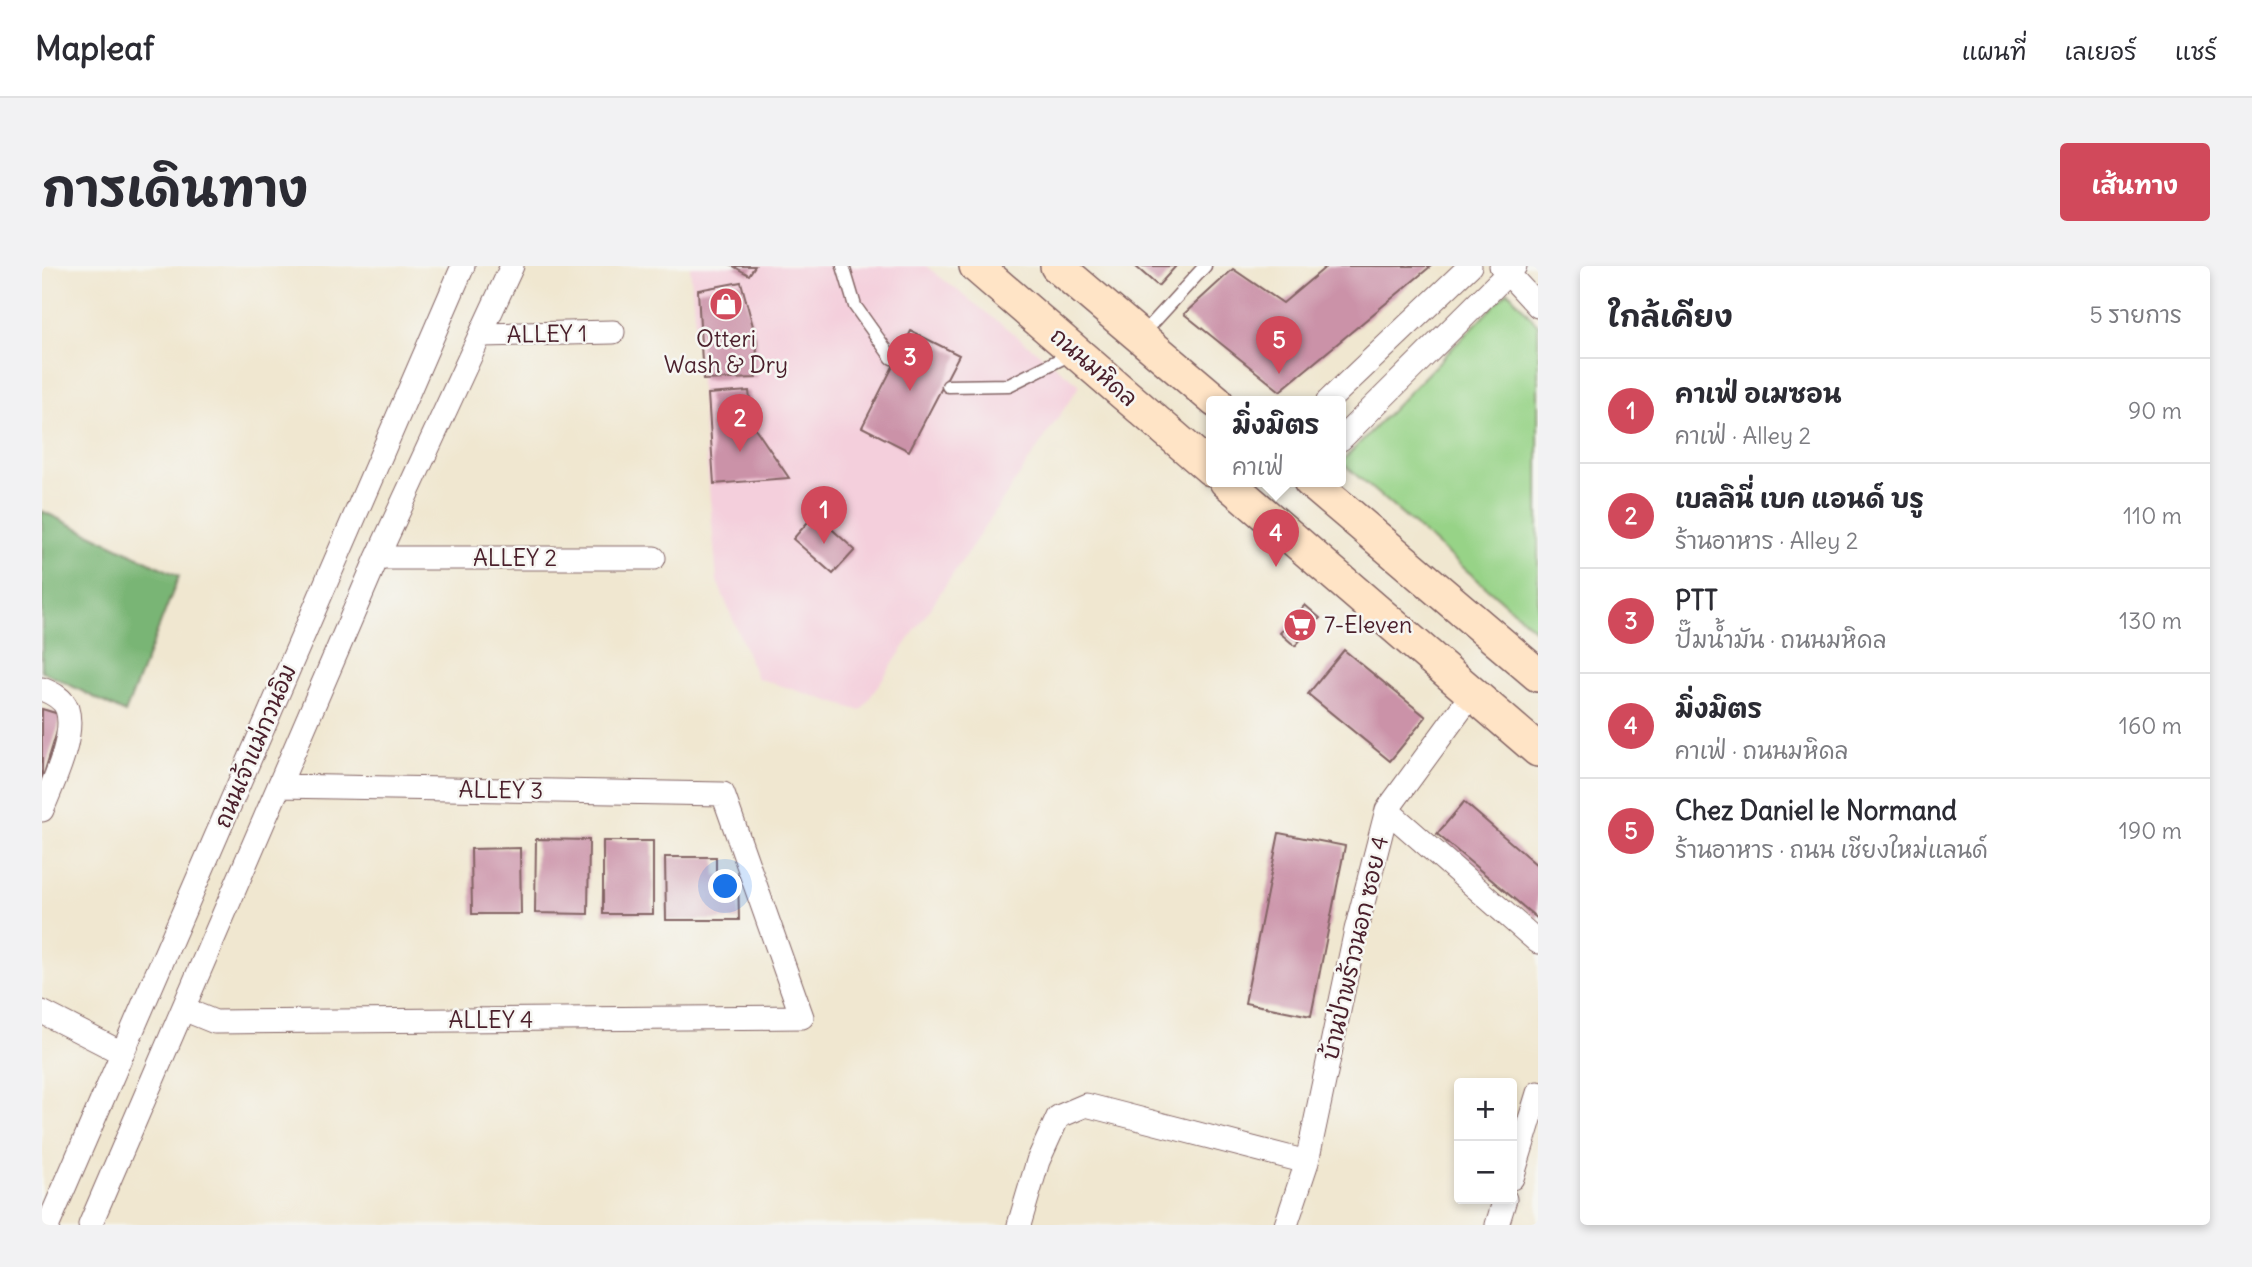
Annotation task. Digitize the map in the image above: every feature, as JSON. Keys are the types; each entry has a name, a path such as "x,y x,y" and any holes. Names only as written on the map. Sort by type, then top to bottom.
{"main road":[{"name":"ถนนมหิดล","path":"976,266 1206,464"},
{"path":"1057,266 1210,396"},
{"path":"1233,487 1538,750"},
{"path":"1317,487 1538,675"}],"street":[{"name":"ถนนเจ้าแม่กวนอิม","path":"48,1225 463,266"},
{"path":"90,1225 377,558 512,266"},
{"path":"1333,396 1471,266"},
{"path":"1346,434 1508,268 1538,306"},
{"name":"ALLEY 1","path":"481,335 613,332"},
{"name":"ALLEY 2","path":"377,558 654,558"},
{"path":"42,689 57,696 67,707 69,723 64,752 42,810"},
{"name":"บ้านป่าพร้าวนอก ซอย 4","path":"1286,1225 1307,1162 1356,930 1387,810 1472,694"},
{"name":"ALLEY 3","path":"279,786 723,793 802,1017"},
{"path":"1387,810 1538,942"},
{"name":"ALLEY 4","path":"183,1009 215,1022 802,1017"},
{"path":"42,1012 122,1053"},
{"path":"1517,1162 1538,1093"},
{"path":"1019,1225 1038,1161 1058,1117 1086,1105 1307,1162"},
{"path":"1497,1225 1503,1204"}],"lane":[{"path":"843,266 855,306 892,358"},
{"path":"1141,337 1205,266"},
{"path":"948,386 1009,385 1076,351"}],"shaded area":[{"path":"690,266 926,266 1080,385 861,711 757,678 717,581"}],"green space":[{"path":"1508,291 1538,325 1538,632 1346,466 1346,457"},
{"path":"42,511 179,576 125,713 42,671"}],"building":[{"path":"733,266 755,266 749,275"},
{"path":"1135,266 1176,266 1158,286"},
{"path":"1327,266 1431,266 1280,391 1184,314 1233,269 1283,303"},
{"path":"741,282 757,341 756,378 703,380 698,290"},
{"path":"911,331 959,355 909,451 862,427"},
{"path":"749,391 753,425 789,478 714,484 708,394"},
{"path":"815,514 855,550 833,574 793,539"},
{"name":"7-Eleven","path":"1305,605 1320,618 1295,646 1280,633"},
{"path":"1344,650 1426,717 1390,761 1308,694"},
{"path":"42,709 62,715 43,777 42,777"},
{"path":"1464,802 1538,866 1538,919 1437,834"},
{"path":"1279,833 1345,846 1311,1016 1245,1003"},
{"path":"536,839 589,840 588,914 535,913"},
{"path":"603,841 653,841 653,914 603,914"},
{"path":"520,848 521,914 472,914 471,849"},
{"path":"665,857 716,857 716,875 738,875 739,920 666,920"}],"place":[{"name":"Otteri Wash & Dry","path":"726,304"},
{"name":"Chez Daniel le Normand","path":"1279,374"},
{"name":"PTT","path":"910,391"},
{"name":"เบลลินี่ เบค แอนด์ บรู","path":"740,452"},
{"name":"คาเฟ่ อเมซอน","path":"824,544"},
{"name":"มิ่งมิตร","path":"1276,567"},
{"name":"7-Eleven","path":"1300,625"}]}
